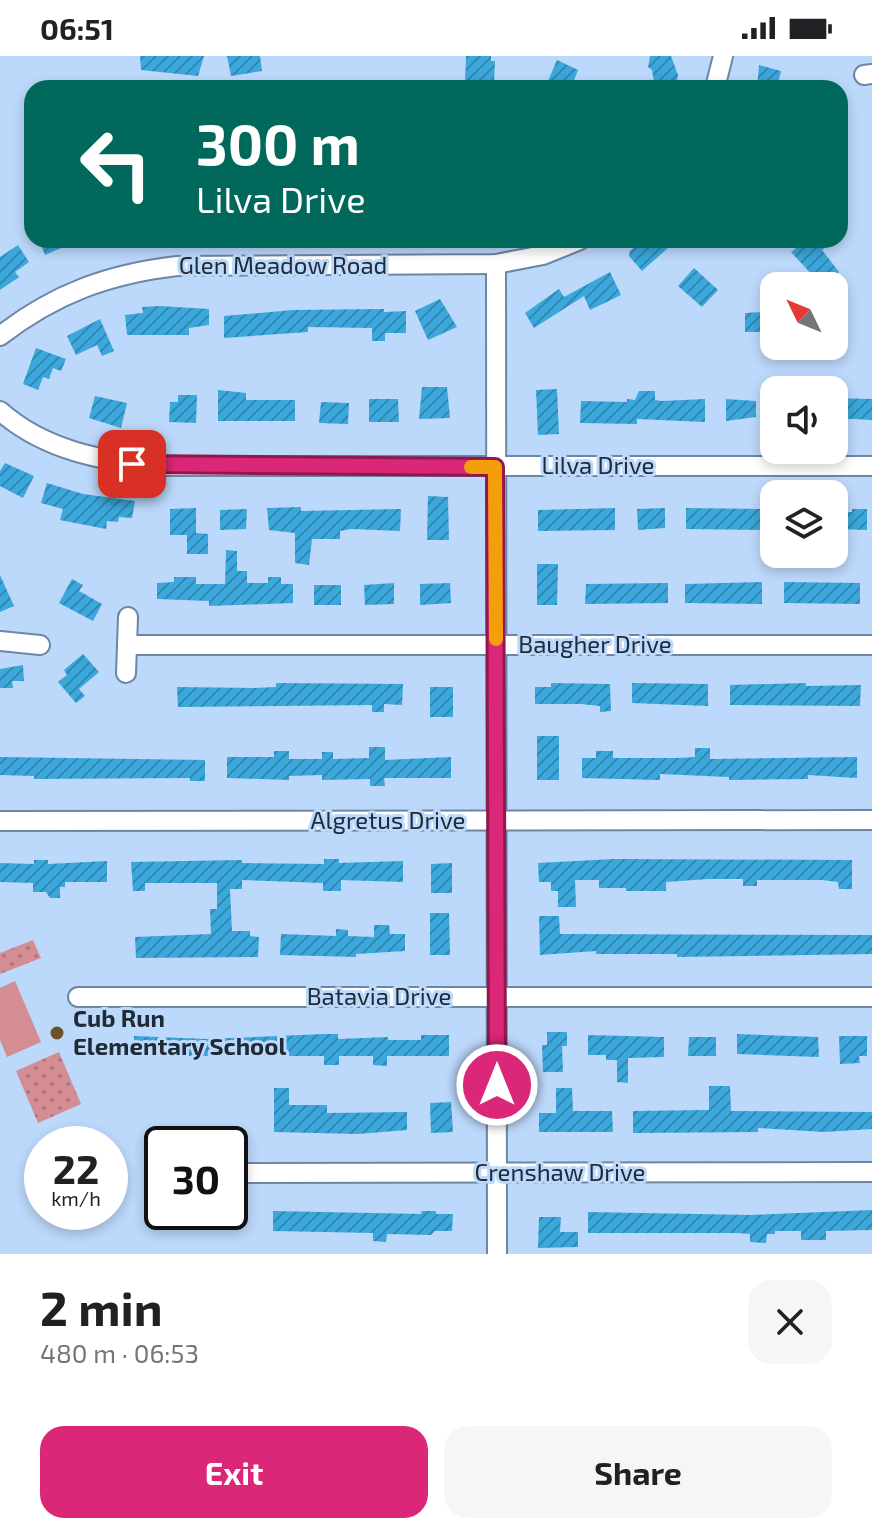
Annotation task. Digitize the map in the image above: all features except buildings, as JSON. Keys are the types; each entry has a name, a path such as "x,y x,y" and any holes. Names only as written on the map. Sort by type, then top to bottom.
{"street":[{"path":"717,80 723,56"},
{"name":"Glen Meadow Road","path":"0,336 29,314 69,291 133,271 177,266 496,264 543,255 560,248"},
{"path":"496,264 497,1254"},
{"name":"Lilva Drive","path":"0,411 59,446 107,461 158,466 872,466"},
{"path":"126,673 128,617"},
{"path":"0,641 40,645"},
{"name":"Baugher Drive","path":"127,645 872,645"},
{"name":"Algretus Drive","path":"0,821 872,820"},
{"name":"Batavia Drive","path":"78,997 872,997"},
{"name":"Crenshaw Drive","path":"248,1173 872,1172"}],"shaded area":[{"path":"33,940 41,958 0,974 0,953"},
{"path":"15,981 41,1042 7,1057 0,1040 0,988"},
{"path":"59,1052 81,1104 38,1123 16,1071"}],"slow traffic":[{"path":"471,467 495,467 496,639"}],"place":[{"name":"Cub Run Elementary School","path":"57,1033"}],"route":[{"path":"132,464 495,467 497,1085"}]}
